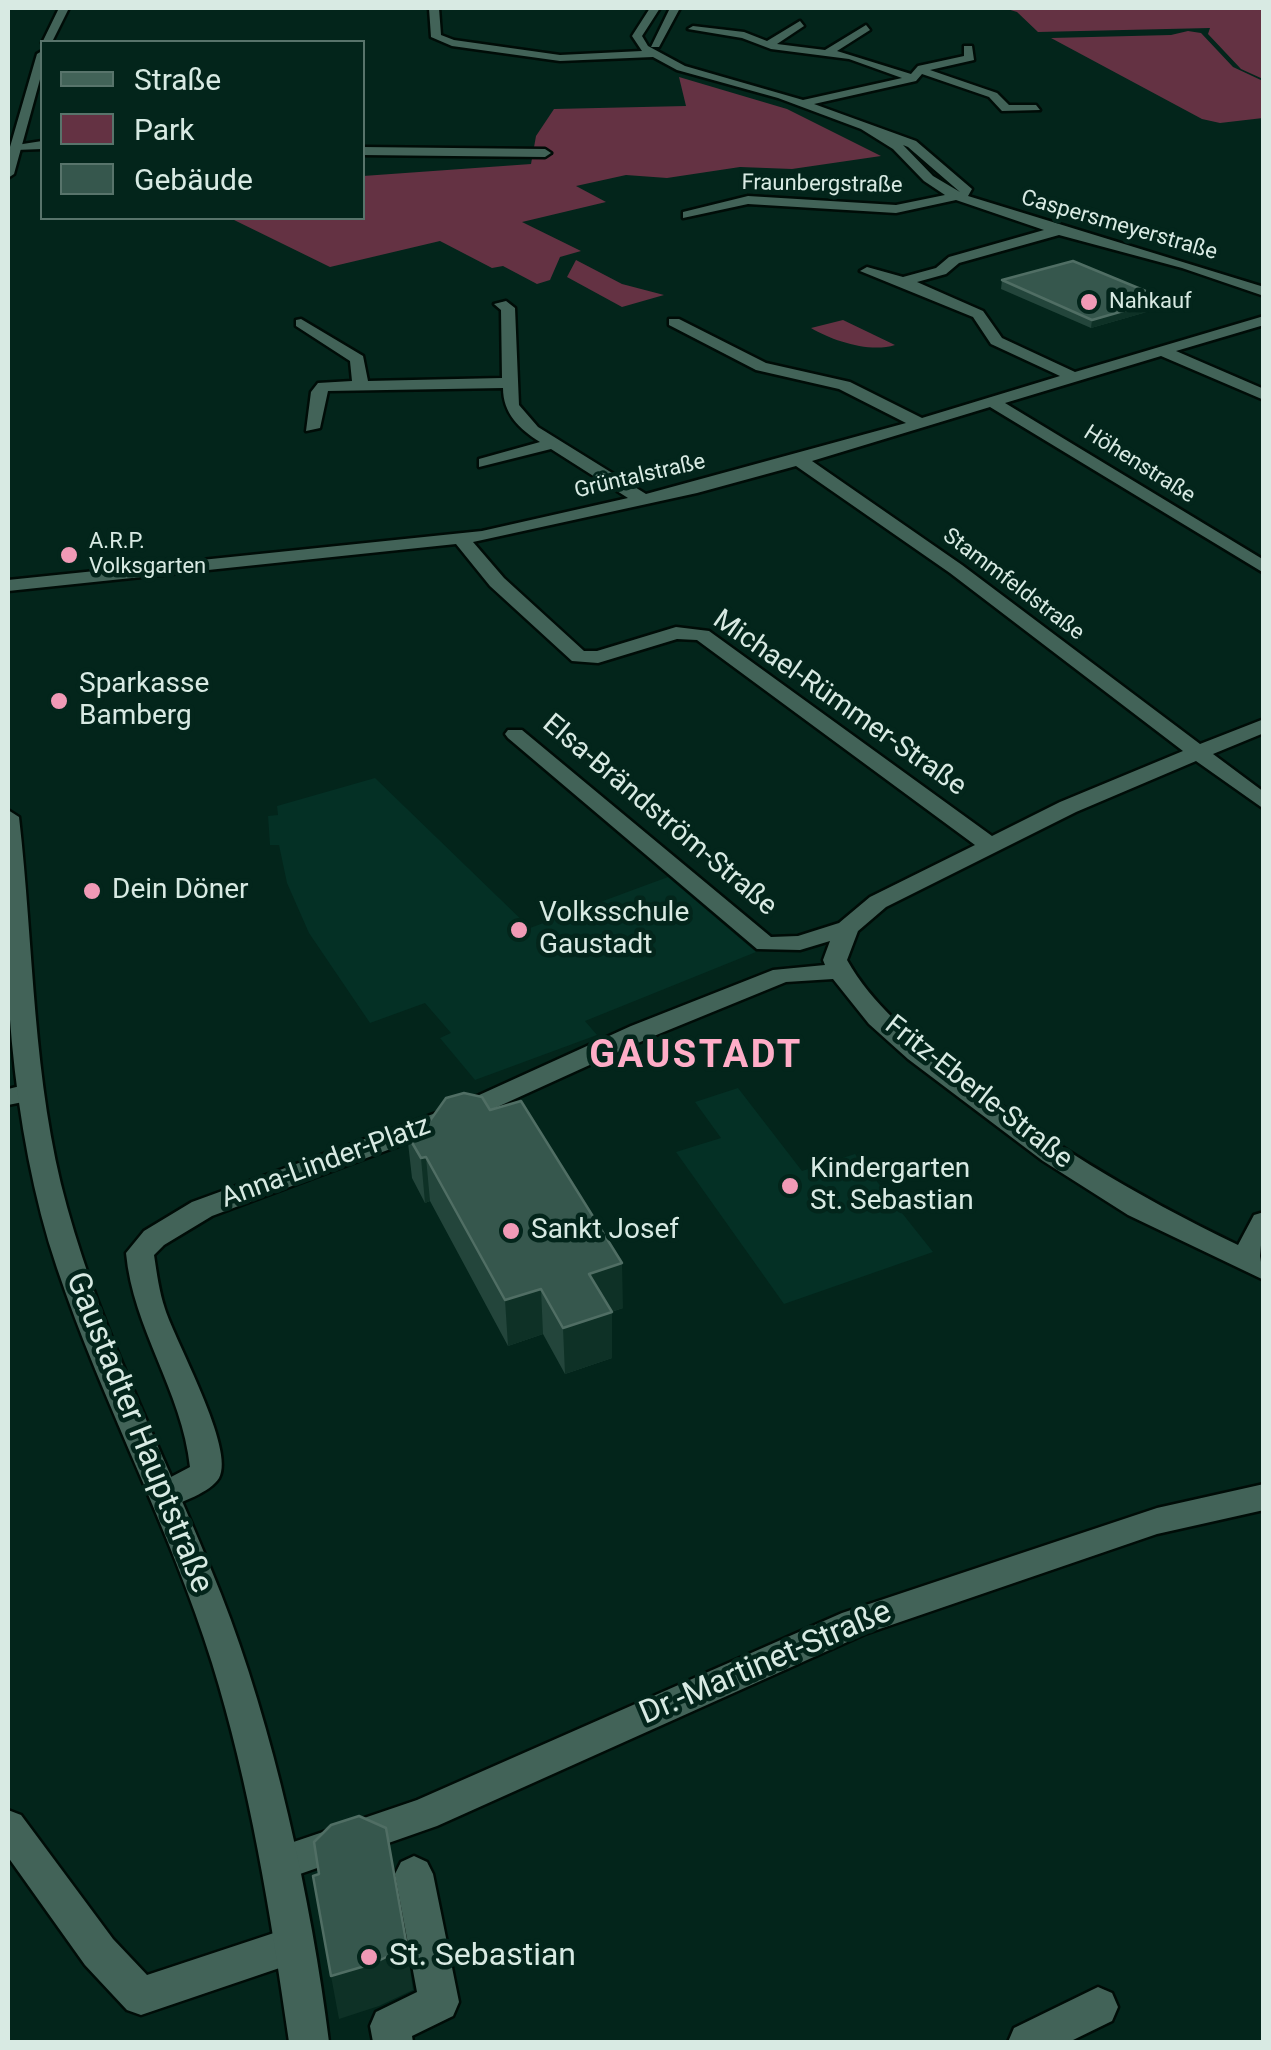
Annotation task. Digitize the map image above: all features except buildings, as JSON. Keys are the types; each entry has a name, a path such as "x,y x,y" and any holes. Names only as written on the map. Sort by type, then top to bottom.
{"street":[{"path":"48,40 64,8"},
{"path":"434,8 436,37 452,44 560,58 654,54"},
{"path":"654,54 637,36 656,8"},
{"path":"654,54 657,35 675,8"},
{"path":"767,44 800,24"},
{"path":"827,53 866,28"},
{"path":"692,29 851,56 993,95 1006,108 1036,108"},
{"path":"801,103 970,58 968,48"},
{"name":"Caspersmeyerstraße","path":"654,54 697,74 801,103 921,150 992,209"},
{"path":"8,174 40,61"},
{"name":"Caspersmeyerstraße","path":"864,126 894,143 932,183 957,196 1057,230 1165,256 1264,292"},
{"path":"16,146 40,145"},
{"path":"365,151 546,153"},
{"name":"Fraunbergstraße","path":"688,214 748,200 896,209 957,196"},
{"path":"902,282 941,271 954,260 1057,230"},
{"path":"867,272 902,282 978,314 986,321 989,334 1001,343 1072,376"},
{"path":"1236,280 1260,274"},
{"path":"502,304 508,308 510,406 532,430 643,500"},
{"name":"Grüntalstraße","path":"8,586 462,540 799,460 1264,320"},
{"path":"674,322 761,367 844,385 919,423"},
{"path":"301,323 358,359 356,371 362,385"},
{"path":"1160,350 1264,395"},
{"path":"312,428 319,392 324,386 510,382"},
{"name":"Höhenstraße","path":"991,401 1264,568"},
{"path":"485,463 552,444"},
{"name":"Stammfeldstraße","path":"799,460 956,570 1264,803"},
{"name":"Michael-Rümmer-Straße","path":"462,540 497,582 571,654 598,658 676,633 702,635 989,845"},
{"path":"838,970 836,949 847,928 878,902 989,845 1264,724"},
{"name":"Elsa-Brändström-Straße","path":"514,734 799,971"},
{"name":"Gaustadter Hauptstraße","path":"8,817 18,1095 36,1142 71,1272 96,1342 164,1495 227,1656 280,1864 309,2042"},
{"name":"Elsa-Brändström-Straße","path":"765,944 800,943 847,928"},
{"name":"Anna-Linder-Platz","path":"164,1495 206,1473 206,1439 150,1312 140,1275 140,1253 154,1238 202,1209 464,1112 640,1032 799,971 838,970"},
{"name":"Fritz-Eberle-Straße","path":"838,970 855,995 980,1102 1119,1197 1254,1265"},
{"path":"1254,1265 1264,1222"},
{"name":"Dr.-Martinet-Straße","path":"280,1864 424,1814 854,1623 1158,1521 1264,1497"},
{"path":"8,1827 99,1952 141,1996 295,1946"},
{"path":"393,2042 390,2026 440,2002 414,1874"},
{"path":"1028,2042 1098,2007"}],"shaded area":[{"name":"Volksschule Gaustadt","path":"375,778 530,928 668,877 756,952 585,1021 597,1035 475,1080 440,1038 451,1033 425,1003 370,1023 309,933 287,883 279,845 270,845 268,816 278,815 277,806"},
{"name":"Kindergarten St. Sebastian","path":"738,1088 802,1171 855,1154 933,1252 784,1304 676,1152 721,1138 695,1102"}],"green space":[{"path":"1004,8 1263,8 1263,79 1241,69 1208,34 1210,28 1038,32 1017,12"},
{"path":"1201,33 1233,67 1263,81 1263,118 1220,123 1202,119 1051,38 1171,35"},
{"path":"679,77 787,109 881,156 792,169 740,167 667,178 626,175 576,186 606,202 522,222 581,251 560,257 550,280 537,284 503,266 492,268 440,241 330,267 234,220 365,220 365,176 531,164 536,136 554,109 686,106"},
{"path":"576,260 622,284 664,295 622,307 567,277"},
{"path":"843,320 895,345 874,348 852,344 811,328"}],"place":[{"name":"Nahkauf","path":"1089,302"},
{"name":"A.R.P. Volksgarten","path":"69,555"},
{"name":"Sparkasse Bamberg","path":"59,701"},
{"name":"Dein Döner","path":"92,891"},
{"name":"Volksschule Gaustadt","path":"519,930"},
{"name":"Kindergarten St. Sebastian","path":"790,1186"},
{"name":"Sankt Josef","path":"511,1231"},
{"name":"St. Sebastian","path":"369,1957"}],"district":[{"name":"GAUSTADT","path":"696,1057"}]}
